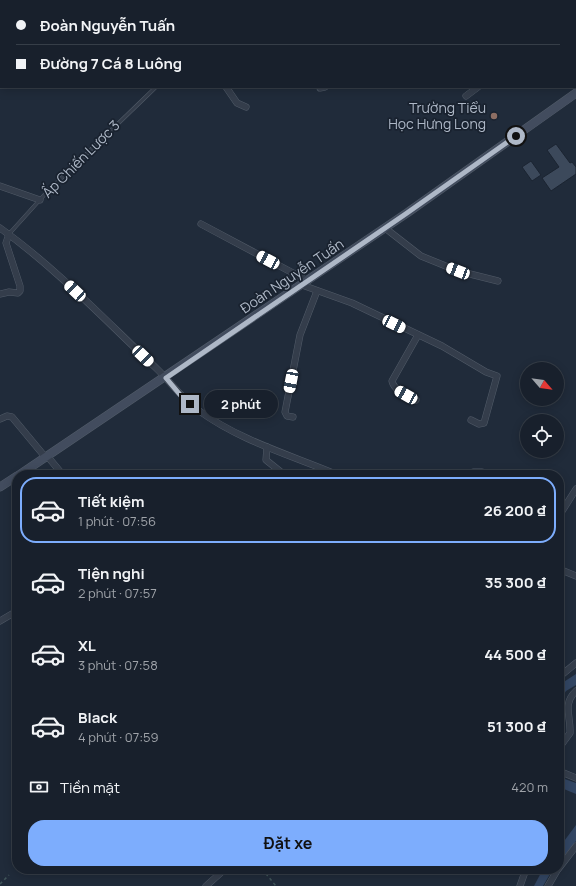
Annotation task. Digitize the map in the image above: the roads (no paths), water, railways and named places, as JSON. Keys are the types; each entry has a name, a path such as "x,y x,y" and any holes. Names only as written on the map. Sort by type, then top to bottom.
{"main road":[{"name":"Đoàn Nguyễn Tuấn","path":"27,470 166,378 305,283 575,95"},
{"name":"Đoàn Nguyễn Tuấn","path":"0,487 12,480"}],"street":[{"path":"227,88 237,103 246,107"},
{"path":"466,96 477,88"},
{"path":"0,186 40,200"},
{"path":"201,224 317,291 352,303 442,346 486,372 497,376 484,423 479,424 471,420"},
{"path":"0,228 64,280 166,378 182,397 198,410 220,424 267,447 325,470"},
{"path":"385,228 421,256 458,271 498,281"},
{"path":"0,294 9,292 18,293 20,291 20,286 6,243 9,234"},
{"path":"293,416 287,416 285,412 300,335 317,291"},
{"path":"416,400 396,389 393,386 392,381 418,335"},
{"path":"0,419 7,416 12,417 59,470"},
{"path":"267,447 265,458 268,463 278,470"},
{"path":"564,510 574,498 576,489"},
{"path":"564,571 576,576"},
{"path":"0,621 12,614"},
{"path":"564,673 576,663"},
{"path":"564,741 570,733 568,704 570,696 576,691"},
{"path":"564,774 576,778"},
{"path":"564,863 572,854 576,846"},
{"path":"206,886 219,874"},
{"path":"520,886 524,874"},
{"path":"548,886 556,874"}],"lane":[{"name":"Ấp Chiến Lược 3","path":"9,234 40,200 155,88"}],"water":[{"path":"576,674 576,685 566,691 564,694 564,682"},
{"path":"564,779 576,783 576,794 564,789"},
{"path":"576,825 576,841 564,856 564,841"},
{"path":"540,874 550,874 543,886 534,886"}],"place":[{"name":"Trường Tiểu Học Hưng Long","path":"494,116"}]}
